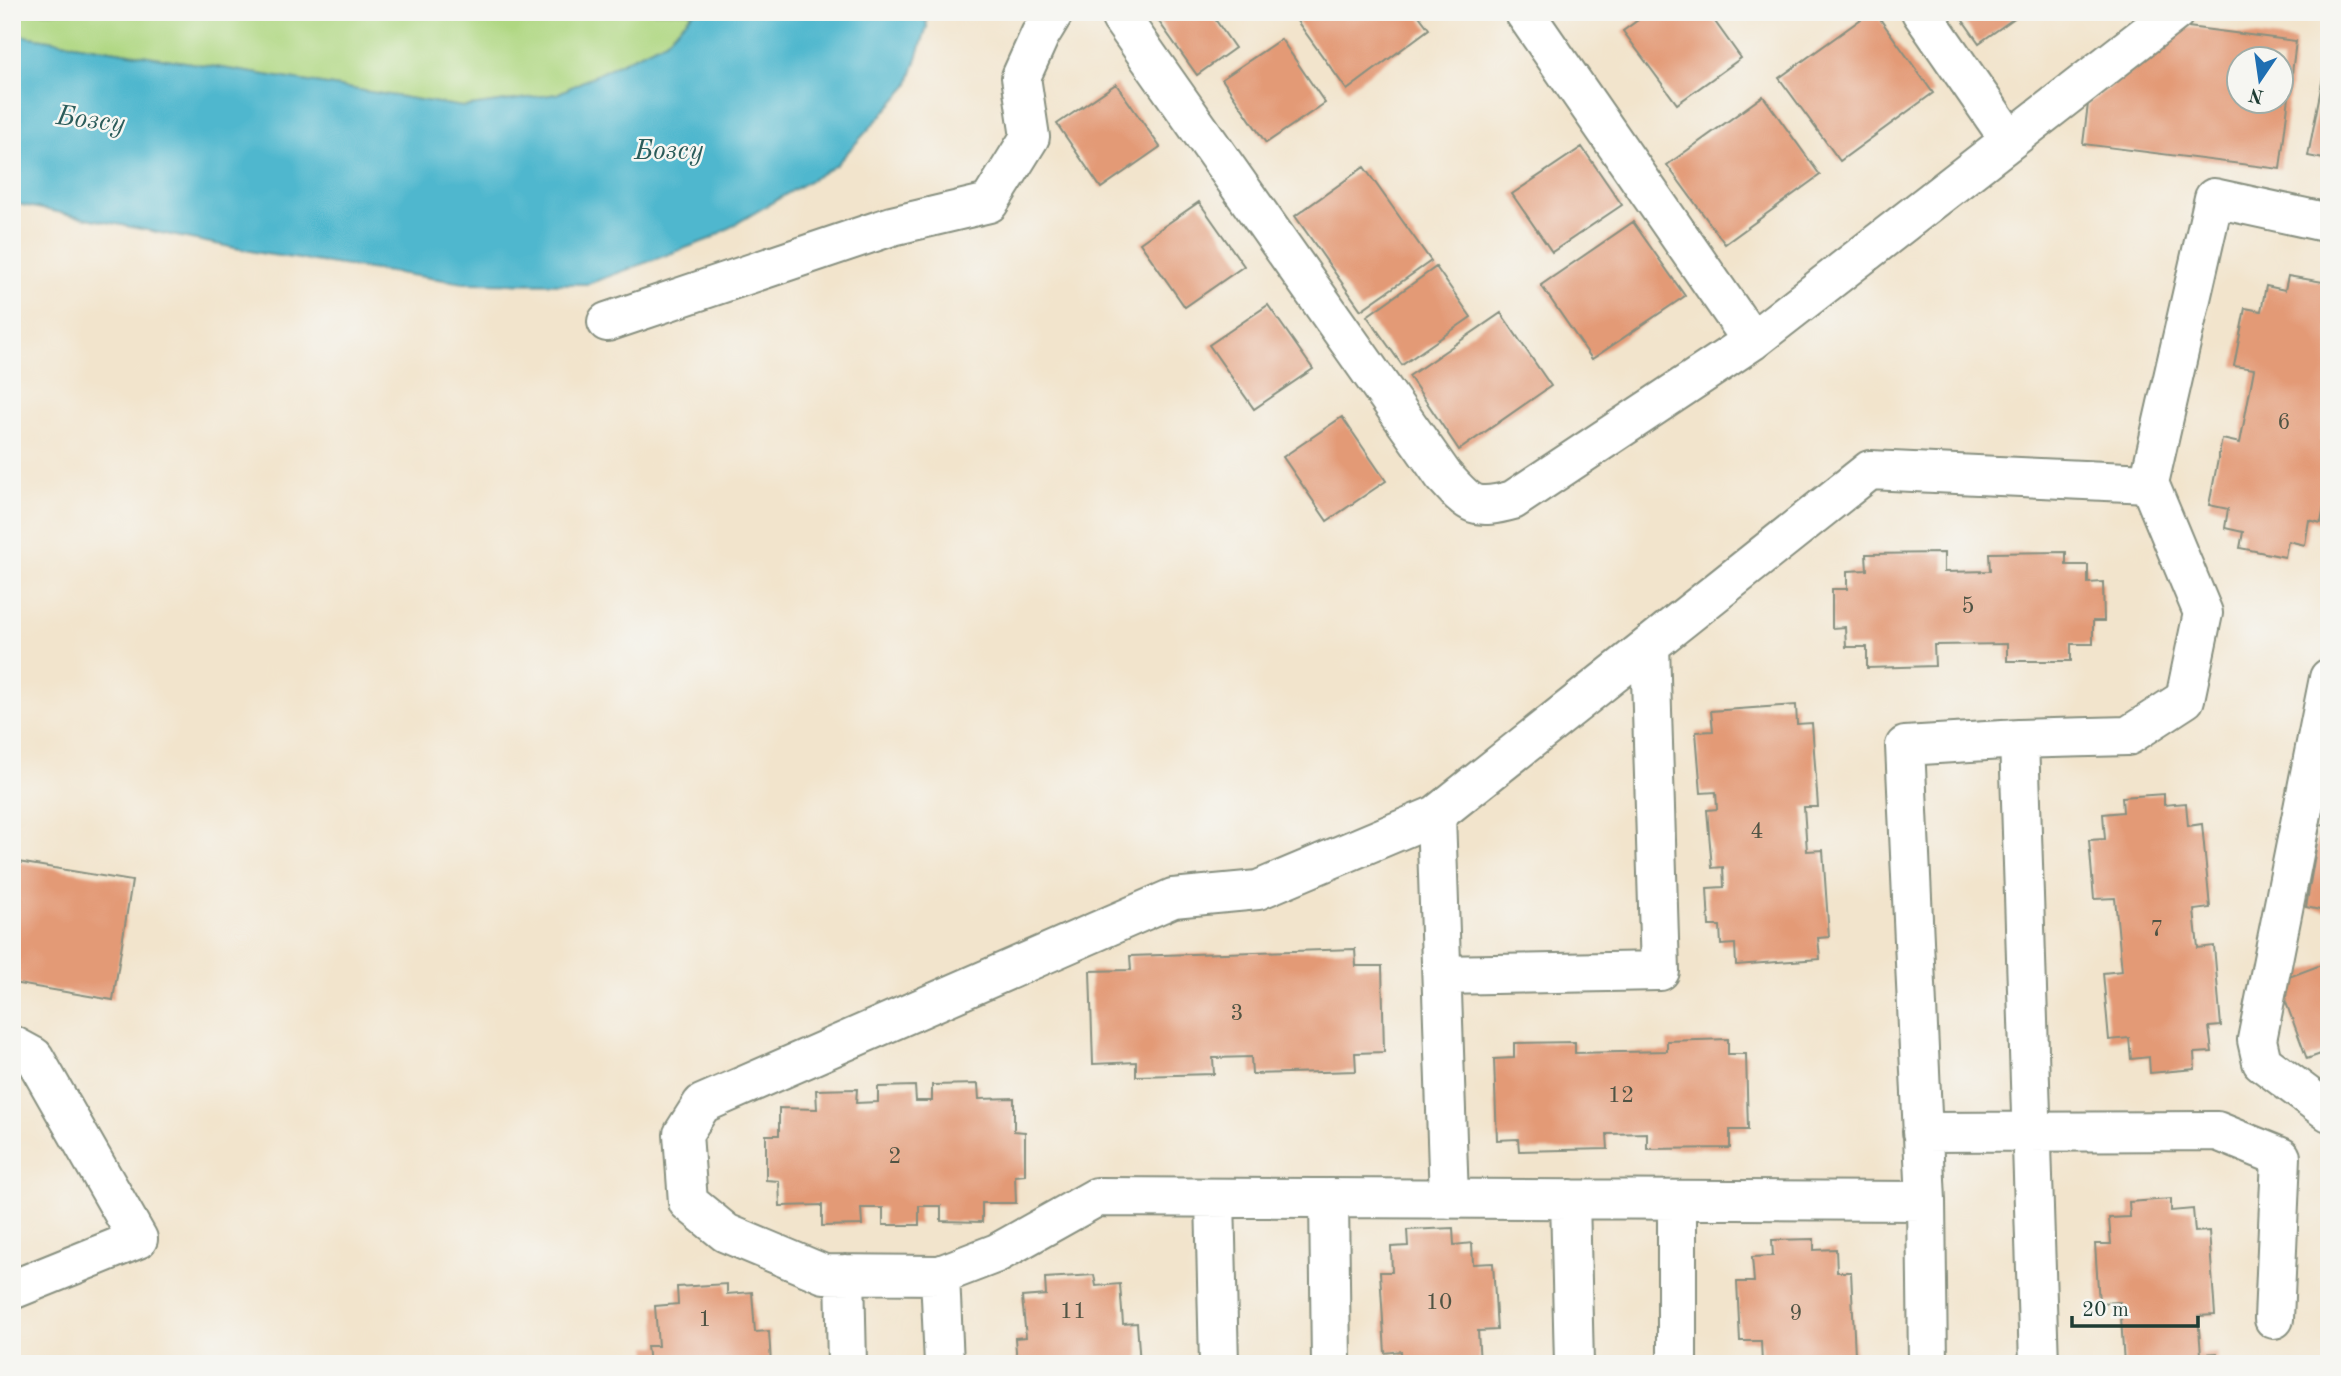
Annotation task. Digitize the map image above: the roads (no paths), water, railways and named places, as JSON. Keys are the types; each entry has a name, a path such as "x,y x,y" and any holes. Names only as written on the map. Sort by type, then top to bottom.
{"street":[{"path":"607,322 892,226 989,203 1030,137 1021,77 1040,34 1054,12"},
{"path":"1524,12 1752,341"},
{"path":"1921,12 2009,139"},
{"path":"1121,18 1443,475 1460,494 1478,506 1492,506 1513,500 1752,341 2175,12"},
{"path":"1928,1364 1926,1202 1905,746 2129,736 2185,699 2203,614 2149,483 2214,198 2329,223"},
{"path":"1926,1202 1097,1197 997,1253 940,1275 824,1274 726,1233 688,1202 683,1134 702,1104 1173,898 1258,890 1436,815 1870,470 2149,483"},
{"path":"1442,975 1660,971 1650,645"},
{"path":"2329,678 2256,1041 2262,1062 2329,1112"},
{"path":"2019,739 2039,1364"},
{"path":"1436,815 1449,1199"},
{"path":"12,1045 34,1056 138,1238 12,1290"},
{"path":"1922,1132 2217,1131 2281,1157 2274,1319"},
{"path":"1215,1198 1219,1364"},
{"path":"1329,1198 1331,1364"},
{"path":"1570,1199 1574,1364"},
{"path":"1677,1200 1677,1364"},
{"path":"845,1274 848,1364"},
{"path":"940,1275 944,1364"}],"water":[{"name":"Бозсу","path":"694,12 925,12 927,27 908,86 836,165 710,239 588,284 465,283 265,254 12,203 12,34 463,107 557,94 666,41"}]}
